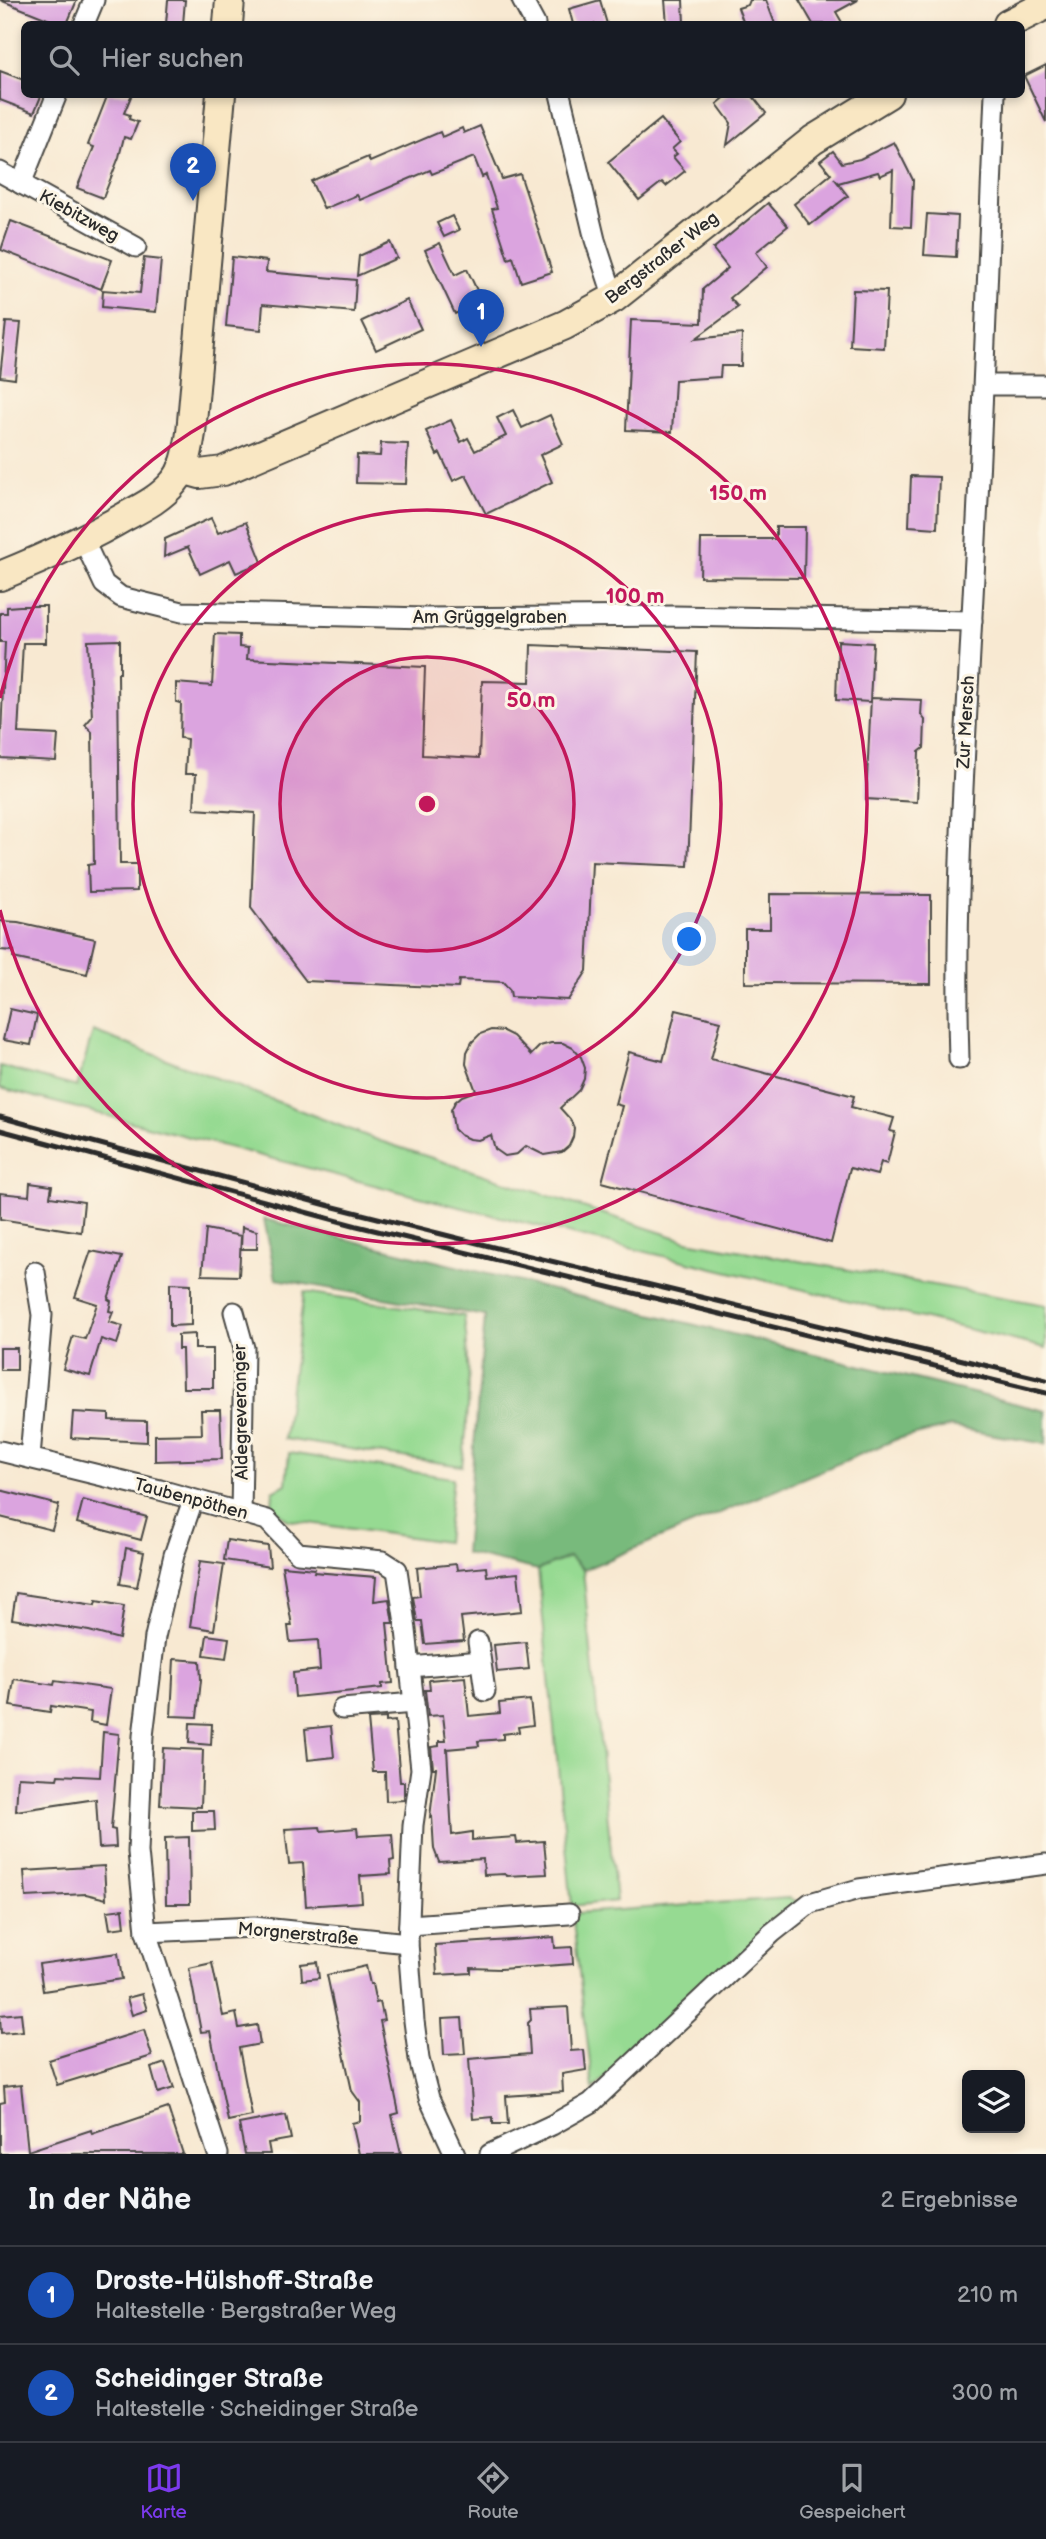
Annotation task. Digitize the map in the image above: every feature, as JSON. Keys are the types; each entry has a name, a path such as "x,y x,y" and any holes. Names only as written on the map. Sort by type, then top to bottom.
{"street":[{"path":"85,21 94,0"},
{"path":"228,21 230,0"},
{"path":"523,0 533,21"},
{"path":"1014,21 1046,5"},
{"name":"Kiebitzweg","path":"22,184 55,98"},
{"path":"0,576 84,541 157,498 173,483 182,469 188,456 191,433 221,98"},
{"path":"561,98 595,240 614,298"},
{"name":"Bergstraßer Weg","path":"182,469 200,474 223,471 565,325 614,298 813,139 881,98"},
{"name":"Zur Mersch","path":"959,1059 957,1009 961,802 985,385 995,98"},
{"name":"Kiebitzweg","path":"0,172 136,247"},
{"path":"985,385 1046,385"},
{"name":"Am Grüggelgraben","path":"84,541 104,584 121,597 182,612 425,618 674,616 972,621"},
{"path":"30,1457 42,1315 35,1272"},
{"name":"Aldegreveranger","path":"234,1312 244,1348 241,1513"},
{"name":"Taubenpöthen","path":"0,1451 267,1520 298,1553 383,1561 397,1570 421,1769 412,1825 409,1934"},
{"path":"193,1500 174,1555 155,1637 143,1736 138,1852 146,1932 218,2154"},
{"path":"410,1667 479,1651 485,1691"},
{"path":"342,1709 414,1703"},
{"path":"490,2154 591,2103 772,1933 810,1903 859,1889 1046,1864"},
{"name":"Morgnerstraße","path":"146,1932 254,1927 409,1934 569,1914"},
{"path":"409,1934 419,2059 429,2098 455,2154"}],"green space":[{"path":"93,1031 380,1141 687,1241 1046,1305 1046,1348 451,1205 0,1088 0,1066 77,1087"},
{"path":"264,1219 1046,1411 1046,1444 950,1427 897,1439 583,1570 569,1557 538,1570 465,1553 485,1316 276,1279"},
{"path":"304,1292 464,1316 469,1391 462,1466 284,1439"},
{"path":"289,1453 453,1478 446,1542 288,1520 272,1506 273,1491 286,1484"},
{"path":"569,1557 583,1570 616,1901 572,1906 538,1570"},
{"path":"788,1898 798,1902 593,2089 573,1921 577,1913"}],"building":[{"path":"0,0 77,0 68,21 52,21"},
{"path":"168,0 185,0 183,21 166,21"},
{"path":"600,0 606,21 572,21 569,9"},
{"path":"665,0 683,0 684,21 667,21"},
{"path":"750,0 766,0 774,21 743,21 738,8 748,5"},
{"path":"799,0 858,0 836,12 841,21 811,21"},
{"path":"1046,65 1046,122 1025,78 1025,76"},
{"path":"0,71 21,79 21,98 40,98 34,113 0,100"},
{"path":"106,98 130,98 124,113 130,115 129,119 138,122 131,139 124,137 103,198 77,188 94,147 88,145"},
{"path":"724,98 754,98 766,113 727,145 731,123 717,104"},
{"path":"661,119 680,142 672,149 677,154 673,157 685,171 666,186 662,182 639,200 608,162"},
{"path":"480,126 502,179 520,174 552,272 521,282 513,257 508,259 492,209 497,208 486,175 482,177 474,157 432,174 430,170 360,200 357,195 324,209 311,181 368,157 370,162 440,132 442,137 462,128 464,133"},
{"path":"894,142 913,180 911,227 891,226 893,170 880,176 878,172 838,183 834,178 848,196 810,225 794,204 831,174 820,161 833,151 842,163 860,159"},
{"path":"768,203 788,226 756,252 767,267 730,298 738,307 695,339 742,334 741,366 721,366 720,377 675,380 672,432 626,430 631,320 702,323 703,289 728,268 713,249"},
{"path":"927,214 958,216 956,257 924,255"},
{"path":"452,216 459,230 444,237 437,223"},
{"path":"11,221 112,260 101,289 1,250"},
{"path":"390,242 397,258 357,276 359,256"},
{"path":"440,243 455,275 467,269 482,301 455,314 425,250"},
{"path":"232,257 267,261 266,272 356,280 354,312 263,304 261,330 226,326"},
{"path":"144,258 161,260 156,312 102,307 103,290 140,293"},
{"path":"853,290 887,291 884,348 850,346"},
{"path":"407,300 421,329 376,350 362,321"},
{"path":"6,322 21,323 15,379 0,377"},
{"path":"513,410 522,428 550,415 563,444 540,455 552,482 486,514 466,475 453,481 426,431 451,420 461,442 468,438 475,451 506,436 497,418"},
{"path":"381,443 408,444 406,484 356,483 357,455 380,456"},
{"path":"911,476 939,477 937,528 909,526"},
{"path":"211,518 218,533 246,522 262,562 236,573 230,560 200,574 188,547 164,557 165,539"},
{"path":"776,527 805,527 804,578 700,577 701,539 776,539"},
{"path":"46,606 46,643 23,643 18,733 58,735 56,761 0,758 5,642 0,642 0,613 7,613 7,607"},
{"path":"215,634 239,635 239,647 248,648 247,659 425,667 422,755 479,758 482,681 530,682 531,645 697,652 688,866 592,862 587,971 568,1000 511,997 510,990 503,982 459,980 458,988 306,981 251,908 255,813 194,809 196,774 185,774 187,739 180,738 181,703 176,702 176,683 212,686"},
{"path":"120,640 120,864 137,864 137,891 89,892 88,865 94,864 92,732 85,725 92,717 88,641"},
{"path":"838,641 873,643 870,702 836,700"},
{"path":"871,698 922,700 921,715 925,720 924,748 919,752 917,802 866,799"},
{"path":"770,894 931,895 931,984 745,983 745,929 770,929"},
{"path":"0,921 18,922 95,939 87,974 13,958 14,951 0,950"},
{"path":"10,1009 37,1015 31,1045 3,1040"},
{"path":"676,1010 721,1021 711,1059 854,1096 851,1107 894,1118 890,1131 895,1132 887,1164 881,1162 877,1175 850,1168 831,1243 602,1182 622,1106 615,1104 629,1052 663,1061"},
{"path":"491,1030 503,1031 513,1036 531,1055 540,1046 563,1043 573,1048 581,1057 585,1068 584,1079 579,1090 560,1108 574,1128 569,1146 562,1152 544,1155 526,1146 517,1154 505,1156 495,1149 491,1135 478,1140 469,1139 454,1129 451,1110 455,1102 476,1091 466,1064 467,1052 480,1034"},
{"path":"30,1183 52,1186 50,1197 84,1202 81,1232 0,1219 0,1193 29,1196"},
{"path":"242,1227 257,1231 257,1249 241,1249"},
{"path":"206,1229 241,1236 239,1276 202,1275"},
{"path":"91,1251 122,1257 108,1299 111,1301 109,1311 113,1312 109,1322 123,1326 117,1344 101,1339 90,1376 63,1369 73,1336 85,1339 97,1304 75,1297"},
{"path":"170,1283 191,1284 191,1325 170,1326"},
{"path":"195,1334 195,1349 213,1349 213,1388 183,1388 182,1349 178,1349 178,1335"},
{"path":"0,1348 17,1348 17,1370 0,1370"},
{"path":"201,1410 220,1410 222,1459 155,1461 155,1435 202,1434"},
{"path":"73,1412 109,1414 109,1420 147,1421 147,1442 71,1438"},
{"path":"0,1490 59,1505 52,1530 0,1517"},
{"path":"83,1500 147,1517 141,1540 77,1523"},
{"path":"227,1540 268,1546 270,1567 224,1560"},
{"path":"126,1548 144,1552 137,1587 120,1584"},
{"path":"200,1561 224,1564 214,1630 190,1626"},
{"path":"456,1564 457,1570 486,1567 487,1576 518,1573 522,1611 461,1617 464,1641 425,1644 422,1621 417,1621 413,1597 420,1596 417,1568"},
{"path":"282,1566 315,1569 314,1572 376,1577 374,1601 389,1599 393,1623 387,1623 393,1683 382,1684 382,1688 295,1697 293,1673 320,1670 318,1640 290,1642 288,1626 292,1626"},
{"path":"16,1593 95,1605 96,1601 124,1606 119,1639 89,1631 12,1619"},
{"path":"207,1635 229,1638 226,1658 204,1655"},
{"path":"526,1642 529,1669 497,1672 494,1645"},
{"path":"174,1659 200,1661 197,1717 171,1716"},
{"path":"465,1677 469,1716 500,1713 499,1703 530,1700 533,1725 518,1727 519,1732 503,1734 503,1739 478,1741 479,1746 447,1749 452,1835 472,1832 472,1840 516,1837 517,1843 544,1841 547,1874 484,1875 483,1859 439,1862 434,1849 432,1816 430,1817 436,1768 433,1768 431,1747 439,1746 439,1741 446,1741 443,1715 428,1716 425,1690 430,1690 429,1680"},
{"path":"14,1679 54,1685 55,1681 111,1689 106,1725 90,1722 91,1712 51,1706 50,1712 10,1706"},
{"path":"386,1718 386,1722 395,1721 404,1800 386,1801 385,1772 373,1772 368,1719"},
{"path":"190,1723 212,1724 211,1745 189,1743"},
{"path":"331,1726 334,1757 308,1760 305,1729"},
{"path":"103,1732 119,1734 111,1829 115,1830 116,1847 99,1848 96,1799 16,1811 18,1777 100,1777"},
{"path":"163,1748 203,1750 201,1807 160,1805"},
{"path":"192,1811 214,1811 215,1830 192,1831"},
{"path":"320,1827 321,1831 357,1828 358,1836 392,1834 394,1860 390,1861 391,1874 360,1876 362,1902 306,1906 303,1863 289,1864 285,1829"},
{"path":"189,1837 190,1904 166,1904 165,1838"},
{"path":"104,1866 106,1899 86,1894 26,1897 24,1871"},
{"path":"123,1909 125,1927 110,1929 107,1911"},
{"path":"554,1937 555,1948 572,1947 573,1964 500,1969 471,1968 471,1973 437,1975 435,1945"},
{"path":"118,1953 122,1979 43,1991 39,1964"},
{"path":"317,1962 319,1978 302,1980 301,1964"},
{"path":"212,1963 223,2016 236,2013 239,2028 257,2025 260,2044 239,2048 252,2116 228,2121 210,2031 201,2032 189,1968"},
{"path":"366,1966 376,2003 380,2002 384,2020 380,2021 399,2113 392,2115 401,2154 359,2154 352,2123 360,2121 360,2102 352,2091 327,1975"},
{"path":"142,1994 147,2010 132,2015 127,1998"},
{"path":"568,2007 571,2051 584,2050 586,2070 562,2074 563,2092 506,2096 508,2124 493,2124 493,2117 473,2119 469,2059 530,2054 530,2009"},
{"path":"21,2013 23,2031 1,2033 0,2015"},
{"path":"462,2018 465,2054 444,2055 442,2019"},
{"path":"144,2030 152,2056 57,2085 49,2060"},
{"path":"165,2063 174,2088 158,2093 151,2068"},
{"path":"21,2085 28,2151 91,2130 92,2134 168,2108 183,2154 0,2154 0,2103 5,2102 4,2087"},
{"path":"286,2115 291,2139 268,2143 270,2154 245,2154 239,2124"}],"railway":[{"path":"0,1117 505,1250 1046,1380"},
{"path":"0,1130 357,1226 1046,1393"}],"place":[{"name":"Scheidinger Straße","path":"193,201"},
{"name":"Droste-Hülshoff-Straße","path":"481,347"}]}
